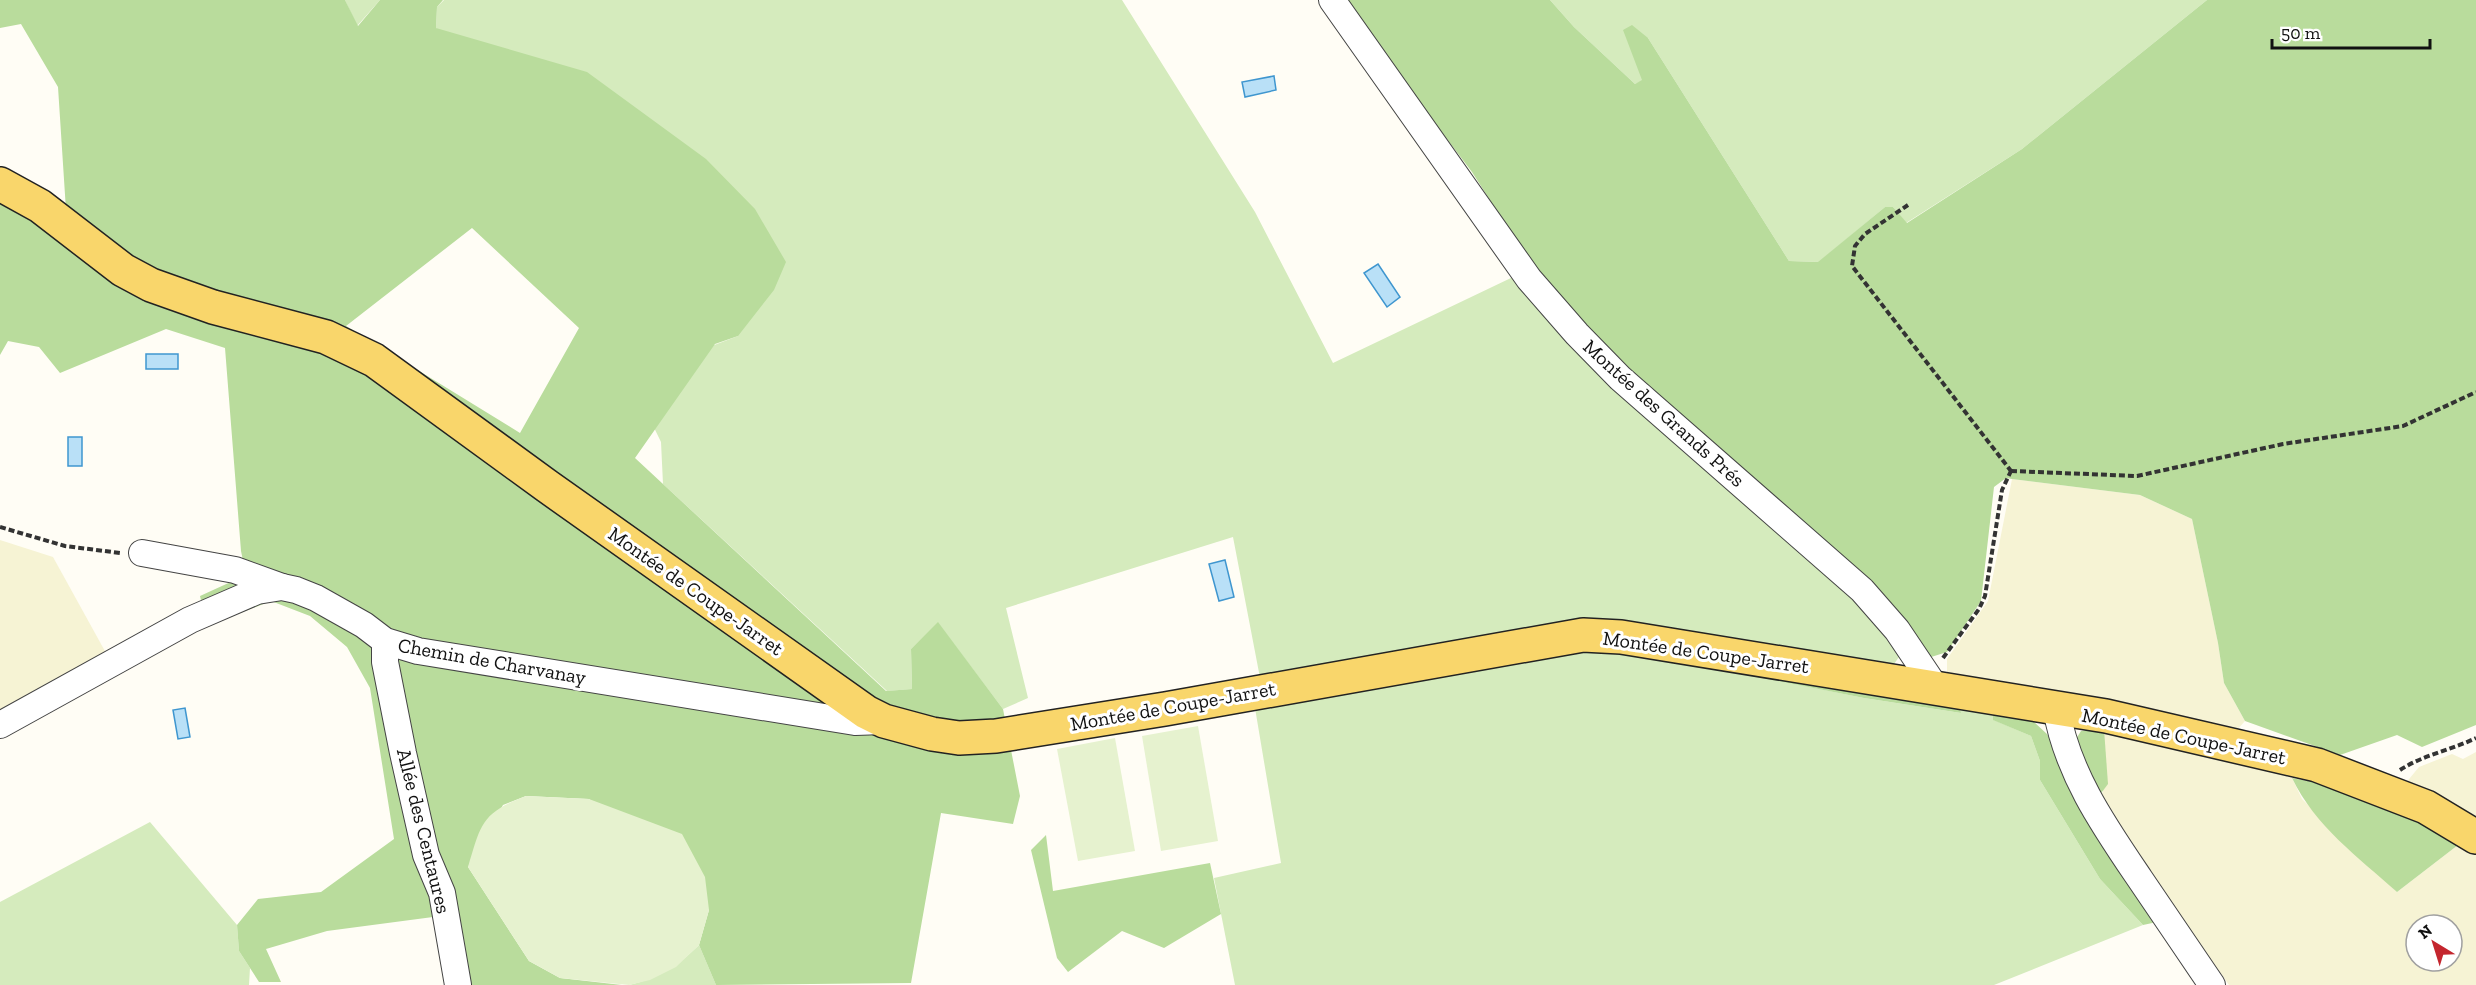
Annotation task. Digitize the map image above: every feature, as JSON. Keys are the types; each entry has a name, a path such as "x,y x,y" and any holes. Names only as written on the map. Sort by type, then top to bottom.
{"main road":[{"name":"Montée de Coupe-Jarret","path":"0,184 40,207 123,270 151,285 213,307 326,337 374,360 866,712 884,721 959,738 996,736 1165,709 1583,635 1621,637 1934,684 2106,717 2317,765 2426,807 2476,837"}],"street":[{"name":"Montée des Grands Prés","path":"1332,0 1529,279 1620,378 1862,590 1897,630 1934,684"},
{"path":"142,553 235,570 282,587"},
{"name":"Chemin de Charvanay","path":"0,725 190,620 257,591 282,587 296,590 324,602 364,625 385,641 418,651 855,722 884,721"},
{"name":"Allée des Centaures","path":"385,641 385,663 403,753 426,855 442,893 458,985"},
{"path":"2056,708 2059,729 2074,771 2105,829 2212,985"}],"path":[{"path":"1908,205 1865,234 1855,246 1852,267 2011,471 2137,476 2283,444 2403,426 2476,392"},
{"path":"1934,684 1947,652 1979,609 1985,596 2002,490 2011,471"},
{"path":"0,527 65,546 109,553 142,553"},
{"path":"2379,788 2392,775 2413,761 2455,748 2476,738"}],"shaded area":[{"path":"2012,479 2140,495 2192,519 2224,683 2245,721 2237,730 1954,680 1947,673 1947,659 1988,601"},
{"path":"0,540 53,557 106,653 0,712"},
{"path":"2104,729 2254,763 2292,778 2302,799 2397,892 2458,845 2476,855 2476,985 2229,985 2116,824 2099,796 2103,792"},
{"path":"2476,752 2476,820 2405,784 2419,767 2452,754 2463,759"}],"green space":[{"path":"0,0 345,0 358,26 380,0 443,0 437,7 436,28 587,72 706,159 755,209 786,262 774,290 738,336 715,344 635,458 886,691 912,689 911,649 938,622 1003,709 1020,796 1013,824 941,813 911,983 716,985 699,945 709,910 589,799 526,796 503,805 468,867 529,961 560,978 622,985 446,985 433,917 327,931 266,949 281,982 259,982 239,951 237,925 258,899 321,892 394,839 370,688 347,647 310,616 271,601 207,626 200,596 246,575 241,551 225,348 166,329 60,373 39,347 8,341 0,355 0,195 68,241 58,87 21,24 0,28","holes":["472,228 579,328 520,433 346,326"]},
{"path":"345,0 380,0 357,26"},
{"path":"444,0 1122,0 1255,212 1333,363 1513,277 1586,361 1688,456 1802,549 1842,586 1899,648 1899,657 1894,664 1881,667 1696,635 1261,683 1233,537 1006,608 1028,698 1003,709 938,623 911,649 912,689 887,691 663,484 661,442 643,405 651,369 738,336 436,28 437,7"},
{"path":"1341,0 1550,0 1574,27 1635,84 1642,80 1623,30 1632,25 1648,38 1789,261 1818,262 1885,207 1893,207 1907,223 2022,149 2207,0 2476,0 2476,725 2422,747 2397,735 2340,755 2245,721 2224,683 2192,519 2140,495 2006,478 1994,487 1981,601 1947,652 1928,658 1635,380 1530,263 1472,172"},
{"path":"1550,0 2207,0 2022,149 1906,223 1893,207 1885,207 1819,262 1789,261 1648,38 1642,81 1635,84 1574,27"},
{"path":"1610,647 1864,698 1961,713 1959,702 1993,709 1994,720 2031,736 2040,761 2040,780 2100,879 2143,925 1994,985 1235,985 1214,878 1281,863 1254,702"},
{"path":"1727,671 1959,702 1961,713 1864,698"},
{"path":"1993,709 2034,722 2047,734 2157,922 2143,925 2100,879 2040,780 2040,761 2031,736 1993,720"},
{"path":"1198,726 1218,841 1161,851 1142,736"},
{"path":"2104,729 2108,784 2099,796 2076,739 2081,731"},
{"path":"1115,738 1135,851 1078,861 1057,749"},
{"path":"2292,778 2349,789 2412,811 2458,845 2397,892 2325,826"},
{"path":"526,796 589,799 682,834 705,877 709,910 699,945 676,967 650,980 629,985 560,978 529,961 468,867 476,840 485,822 500,808"},
{"path":"150,822 237,925 239,951 250,968 249,985 0,985 0,902"},
{"path":"1046,835 1053,891 1210,863 1221,914 1164,948 1122,931 1068,972 1057,958 1031,850"},
{"path":"699,945 716,985 629,985 667,970"}],"water":[{"path":"1274,76 1276,90 1245,97 1242,82"},
{"path":"1378,264 1400,297 1387,307 1364,273"},
{"path":"146,354 178,354 178,369 146,369"},
{"path":"68,437 82,437 82,466 68,466"},
{"path":"1225,560 1234,597 1219,601 1209,564"},
{"path":"185,708 190,737 178,739 173,710"}]}
